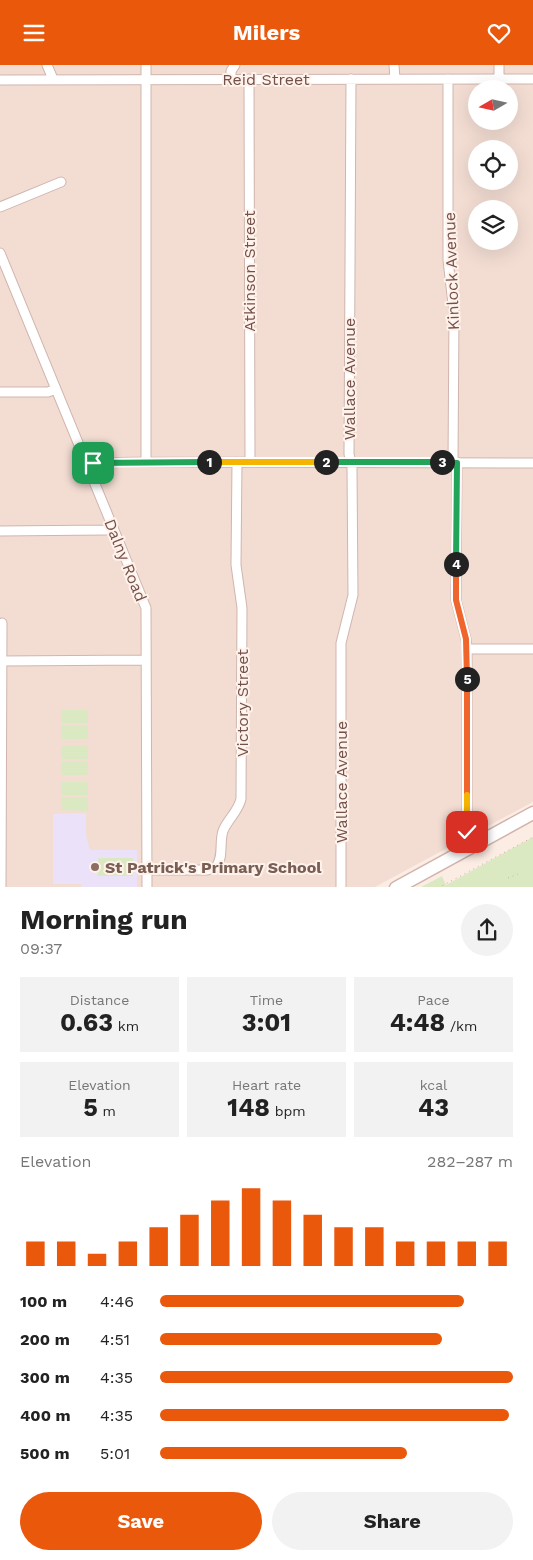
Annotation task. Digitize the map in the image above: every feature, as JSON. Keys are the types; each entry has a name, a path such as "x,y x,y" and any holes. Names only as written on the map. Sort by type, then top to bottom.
{"street":[{"path":"47,65 53,79"},
{"path":"146,65 146,462"},
{"path":"231,79 235,65"},
{"path":"394,65 394,79"},
{"path":"499,65 499,79"},
{"name":"Atkinson Street","path":"249,79 250,462"},
{"name":"Wallace Avenue","path":"341,887 341,643 353,595 352,467 349,455 351,79"},
{"name":"Kinlock Avenue","path":"448,79 448,260 454,313 456,600 467,649 467,832 471,847"},
{"name":"Reid Street","path":"0,80 533,79"},
{"path":"0,207 61,182"},
{"name":"Dalny Road","path":"0,253 2,265 56,389 146,608 147,887"},
{"path":"0,392 48,392 56,389"},
{"path":"88,466 95,463 146,462 533,463"},
{"name":"Victory Street","path":"147,870 207,870 216,867 221,857 223,832 238,809 241,799 242,609 236,565 237,462"},
{"path":"0,531 106,530 113,527"},
{"path":"1,887 2,623"},
{"path":"467,649 533,649"},
{"path":"2,661 146,660"},
{"path":"396,887 533,813"}],"path":[{"path":"438,887 533,837"},
{"path":"508,879 518,874"}],"shaded area":[{"path":"0,65 533,65 533,802 375,887 0,887"},
{"name":"St Patrick's Primary School","path":"86,813 86,835 90,850 137,850 137,887 81,887 81,884 53,884 53,814"}],"green space":[{"path":"61,710 88,710 88,723 61,723"},
{"path":"61,726 88,726 88,739 61,739"},
{"path":"61,746 88,746 88,759 61,759"},
{"path":"61,762 88,762 88,775 61,775"},
{"path":"61,782 88,782 88,795 61,795"},
{"path":"61,798 88,798 88,811 61,810"},
{"path":"533,837 533,887 421,887 442,876 446,885"},
{"path":"98,858 133,858 133,876 98,876"}],"place":[{"name":"St Patrick's Primary School","path":"95,867"}],"route":[{"path":"93,463 457,463 456,600 467,649 467,832"}]}
